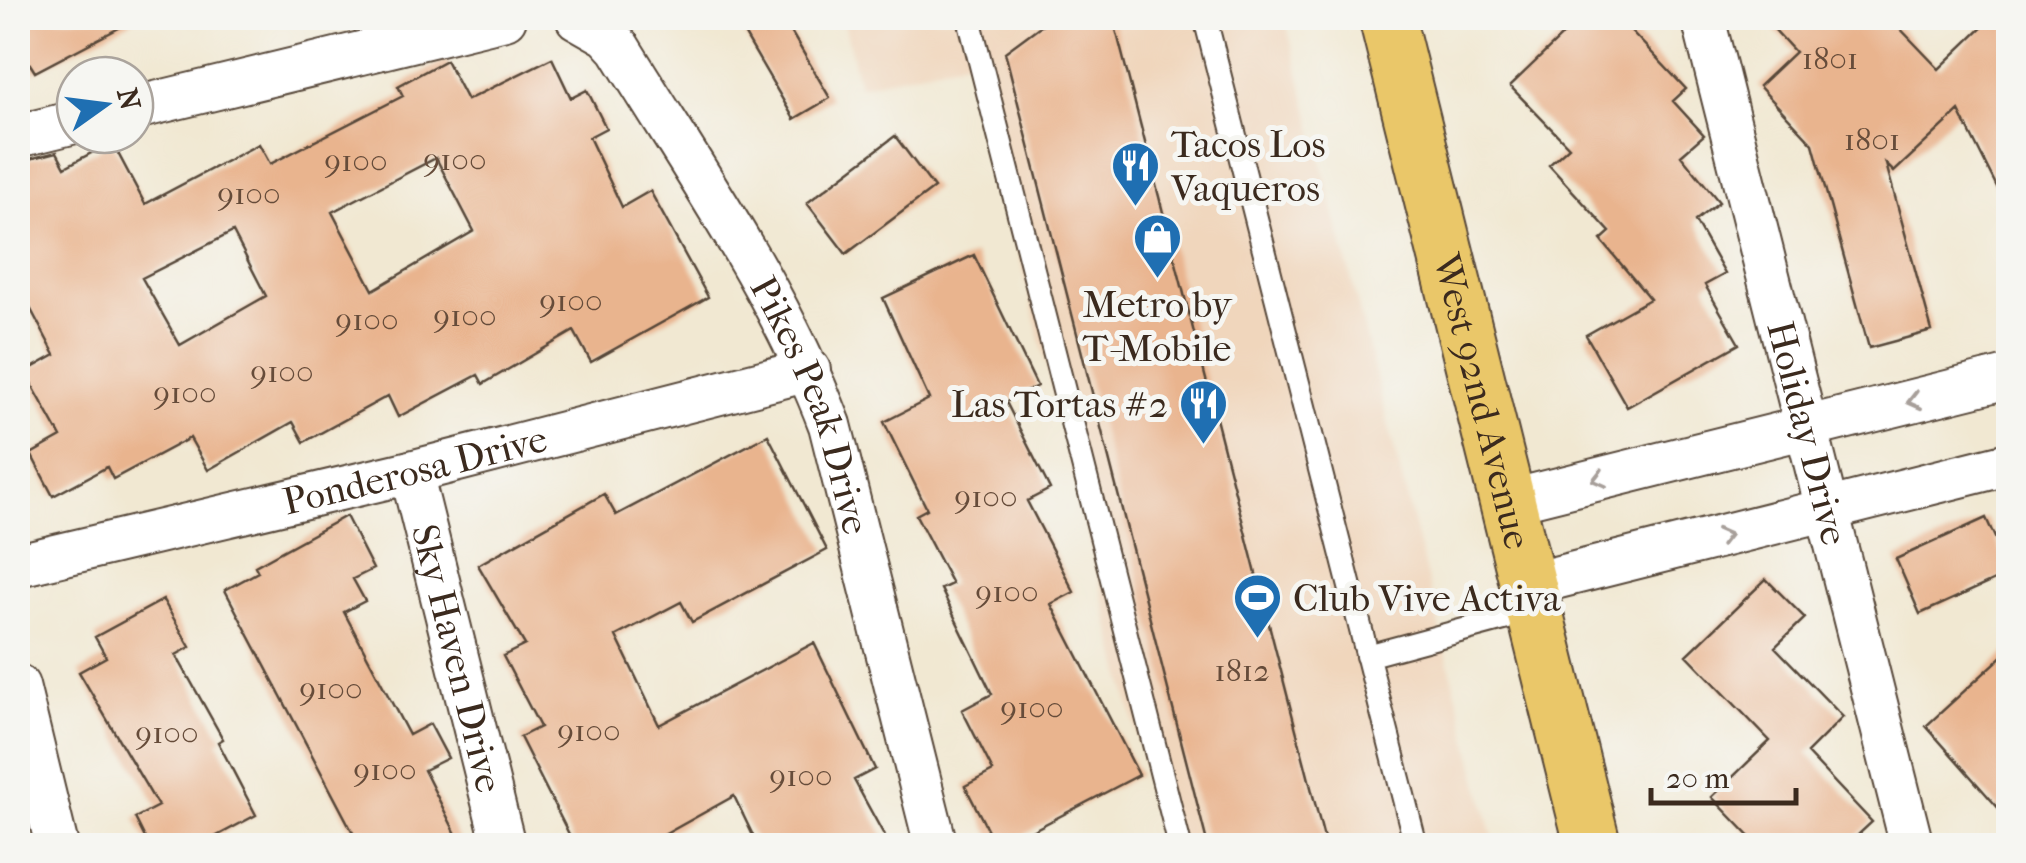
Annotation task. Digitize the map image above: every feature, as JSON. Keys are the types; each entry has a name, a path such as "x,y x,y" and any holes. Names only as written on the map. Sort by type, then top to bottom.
{"main road":[{"name":"West 92nd Avenue","path":"1387,18 1593,846"}],"street":[{"path":"155,103 505,18"},
{"name":"Pikes Peak Drive","path":"578,18 607,34 619,48 750,261 809,370 830,425 936,846"},
{"name":"Holiday Drive","path":"1703,18 1912,846"},
{"path":"18,136 55,127"},
{"name":"Ponderosa Drive","path":"18,565 412,472 809,370"},
{"path":"1508,502 2008,377"},
{"path":"1531,598 1828,510 2008,464"},
{"name":"Sky Haven Drive","path":"412,472 504,846"},
{"path":"18,686 57,846"}],"lane":[{"path":"969,18 1180,846"},
{"path":"1205,18 1416,846"},
{"path":"1368,656 1531,598"}],"shaded area":[{"path":"843,18 1285,18 1495,845 1164,845 971,59 859,86"}],"building":[{"path":"18,18 138,18 67,55 55,55 55,62 35,72 30,64 18,71"},
{"path":"735,18 783,18 830,98 794,119"},
{"path":"1051,18 1113,18 1326,846 1208,846 1005,52"},
{"path":"1581,18 1619,18 1686,89 1673,101 1704,135 1681,155 1719,202 1695,221 1725,274 1705,285 1739,344 1627,407 1586,335 1650,299 1601,240 1610,232 1549,165 1569,147 1510,86"},
{"path":"1764,18 1890,18 1939,69 1992,18 2008,18 2008,209 1959,111 1894,172 1886,164 1932,331 1869,348 1813,144 1759,86 1795,52"},
{"path":"552,58 571,98 587,90 606,128 589,137 622,207 650,191 708,297 591,362 574,331 483,384 478,375 398,417 388,396 304,442 293,422 208,470 190,438 113,479 107,467 53,496 31,454 61,437 25,372 55,355 18,285 18,162 55,153 65,167 88,155 119,155 145,204 259,144 270,164 403,96 398,86 446,60 467,100","holes":["436,158 474,231 373,290 332,212","233,232 266,296 180,345 142,278"]},
{"path":"895,136 934,188 846,254 807,203"},
{"path":"974,255 1037,386 1006,402 1050,489 1027,501 1074,592 1051,604 1139,775 1003,846 996,846 965,786 993,771 962,710 992,694 941,589 952,584 916,515 927,509 884,422 929,399 883,298"},
{"path":"768,435 827,550 692,622 681,602 616,636 659,725 814,643 875,769 854,780 890,846 758,846 734,796 644,846 575,846 520,737 540,727 503,656 525,645 478,565 604,494 616,515"},
{"path":"346,516 373,569 353,579 365,601 344,612 409,735 430,724 448,758 424,770 462,846 360,846 225,590 258,572 255,566"},
{"path":"1986,518 2008,574 1920,614 1896,559"},
{"path":"1766,579 1805,618 1775,647 1843,717 1807,753 1872,822 1846,846 1759,846 1712,797 1770,741 1687,655"},
{"path":"163,600 190,647 176,655 223,739 218,742 256,815 198,846 149,846 135,818 158,806 79,672 106,657 95,637"},
{"path":"2008,651 2008,819 1926,726"}],"place":[{"name":"Tacos Los Vaqueros","path":"1136,208"},
{"name":"Metro by T-Mobile","path":"1157,280"},
{"name":"Las Tortas #2","path":"1203,446"},
{"name":"Club Vive Activa","path":"1258,640"}]}
